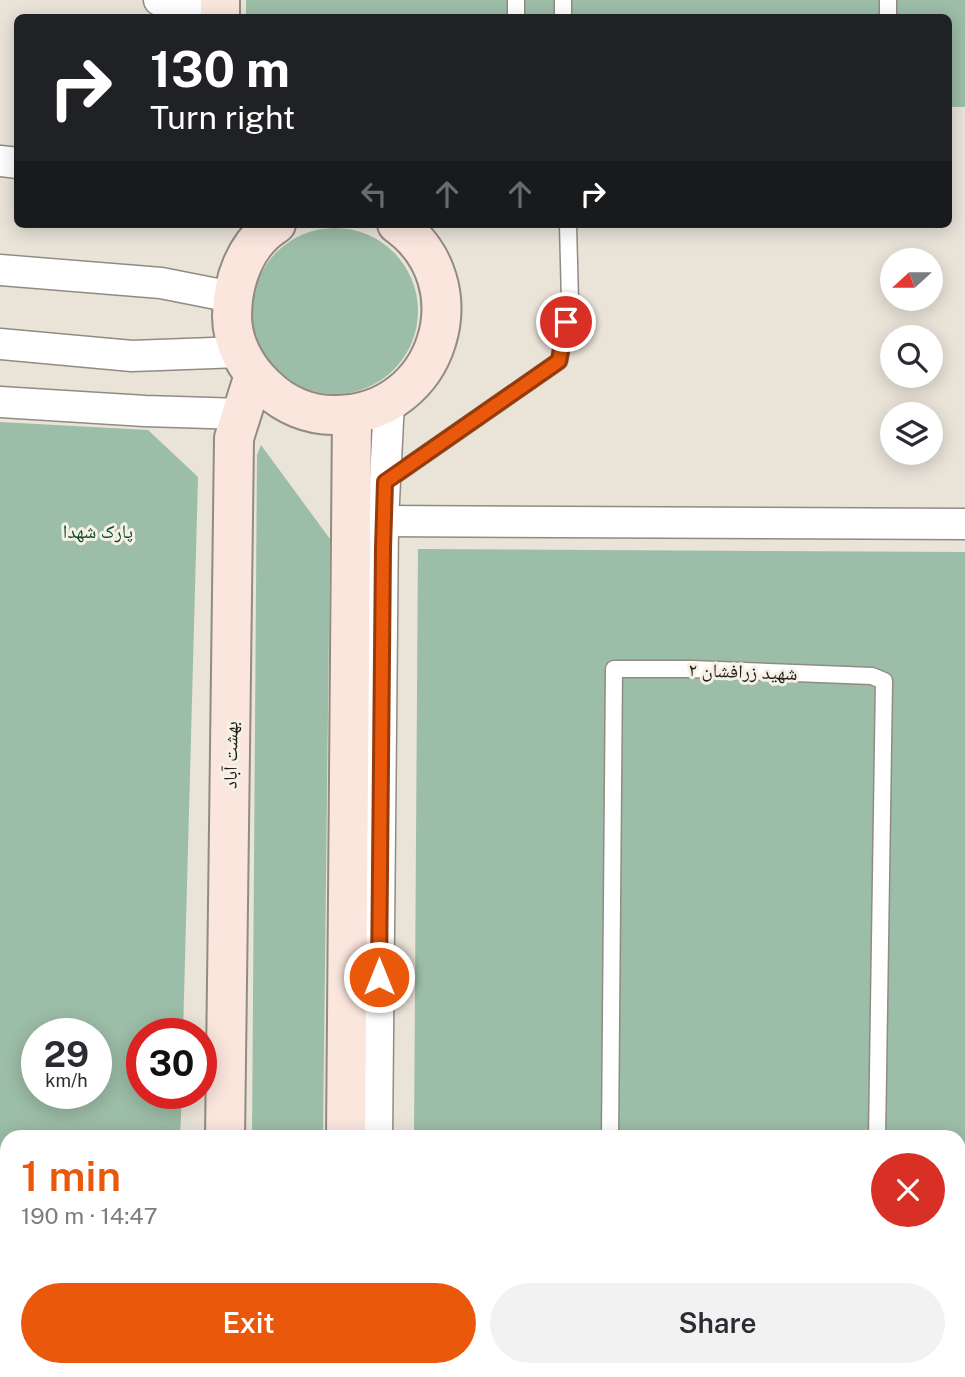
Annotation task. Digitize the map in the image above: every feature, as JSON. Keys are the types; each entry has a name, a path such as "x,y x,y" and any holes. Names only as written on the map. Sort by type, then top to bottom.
{"street":[{"path":"159,0 220,9"},
{"path":"256,232 239,271 232,297 232,325 247,364 273,395 298,409 324,416 352,415 378,408 402,394 421,374 435,350 442,323 441,295 434,269 420,245 401,228"},
{"path":"0,270 162,283 232,297"},
{"path":"0,344 247,364"},
{"name":"بهشت آباد","path":"225,1130 234,438 242,414 247,364"},
{"path":"377,1130 383,521 389,401"},
{"path":"0,402 242,414"},
{"path":"346,1130 352,415"},
{"path":"383,521 965,524"}],"lane":[{"path":"385,482 559,361 570,302 568,228"},
{"name":"شهید زرافشان ۲","path":"610,1130 614,669 691,669 873,677 884,681 877,1130"}],"green space":[{"path":"246,0 965,0 965,107 952,107 952,14 246,14"},
{"path":"335,228 367,234 394,252 412,279 418,311 412,343 394,370 367,388 335,394 303,388 276,370 258,343 252,311 258,279 276,252 303,234"},
{"name":"پارک شهدا","path":"0,422 148,430 198,477 183,1018 126,1018 126,1109 181,1109 180,1130 0,1130"},
{"path":"261,445 330,539 323,1130 252,1130 257,455"},
{"path":"418,549 965,552 965,1130 414,1130"}],"route":[{"path":"379,977 385,482 559,361 566,322"}]}
